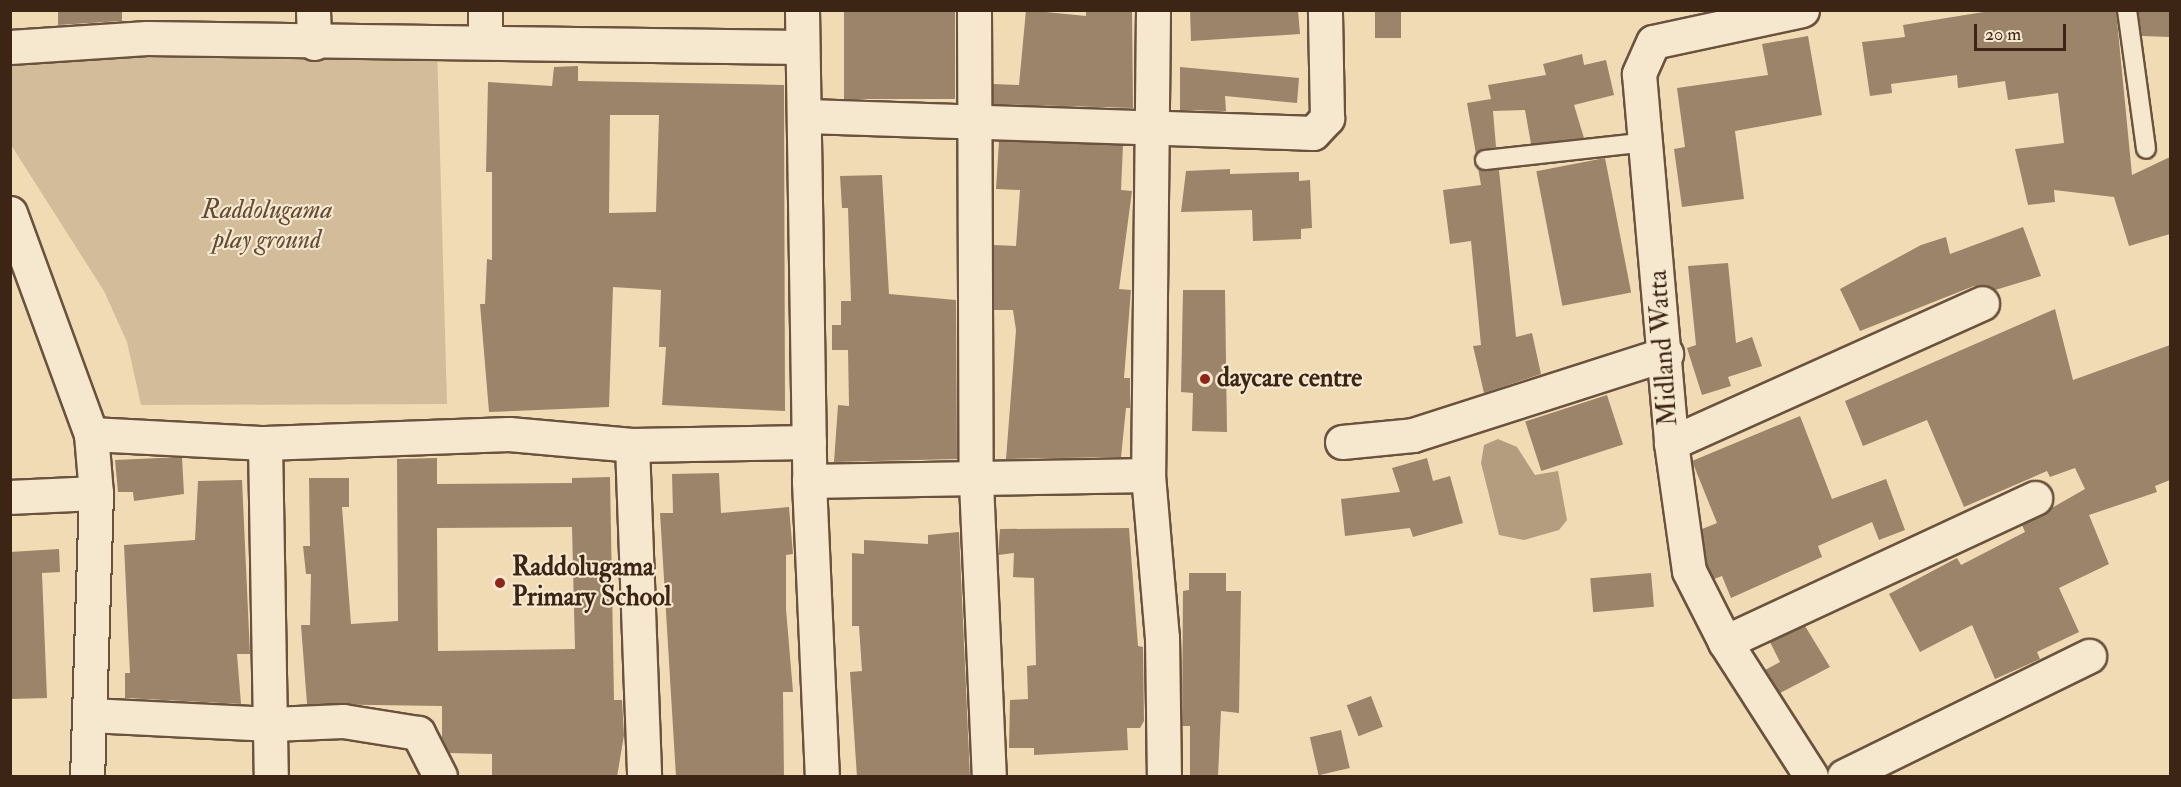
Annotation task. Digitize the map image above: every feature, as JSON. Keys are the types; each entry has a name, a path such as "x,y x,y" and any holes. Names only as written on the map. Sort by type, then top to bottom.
{"street":[{"path":"313,10 314,43"},
{"path":"802,10 801,48 807,116 809,481 822,777"},
{"path":"974,10 976,482 989,777"},
{"path":"1153,10 1149,129 1148,475 1162,637 1164,777"},
{"path":"807,116 1313,133 1327,118 1325,10"},
{"name":"Midland Watta","path":"1802,10 1653,42 1639,74 1648,141 1671,443 1689,571 1725,642 1811,777"},
{"path":"10,47 147,24 314,43 485,26 801,48"},
{"path":"10,213 91,434 96,493 87,777"},
{"path":"1671,443 1982,303"},
{"path":"1342,442 1413,435 1666,354"},
{"path":"91,434 266,442 509,434 632,445 809,442"},
{"path":"266,442 271,777"},
{"path":"632,445 644,777"},
{"path":"809,481 976,482 1148,475"},
{"path":"10,497 96,493"},
{"path":"1725,642 2035,498"},
{"path":"1844,777 2089,656"},
{"path":"89,715 272,724 344,721 418,733 440,777"}],"lane":[{"path":"2127,10 2146,149"},
{"path":"1485,160 1648,141"}],"green space":[{"name":"Raddolugama play ground","path":"437,45 447,404 141,405 127,342 104,291 11,145 10,66 69,53"}],"shaded area":[{"path":"1498,439 1517,447 1535,475 1558,471 1567,520 1559,530 1524,540 1499,535 1481,463 1484,445"}],"building":[{"path":"58,10 122,10 122,21 58,25"},
{"path":"844,10 955,10 955,99 844,99"},
{"path":"1026,10 1086,16 1086,10 1132,10 1133,108 993,104 993,84 1019,85"},
{"path":"1190,10 1298,10 1300,34 1191,41"},
{"path":"1375,10 1401,10 1401,38 1375,38"},
{"path":"1996,10 2116,10 2132,175 2170,157 2170,234 2129,246 2114,197 2054,190 2055,202 2028,205 2015,149 2064,143 2058,93 2008,100 2005,81 1958,88 1957,75 1891,84 1892,93 1870,96 1862,42 1905,37 1903,25"},
{"path":"2138,10 2170,10 2170,37 2142,36"},
{"path":"1808,36 1822,115 1735,131 1744,199 1682,207 1674,149 1685,147 1677,88 1768,75 1762,44"},
{"path":"1582,54 1584,65 1606,60 1614,95 1574,105 1584,138 1531,144 1525,110 1493,111 1496,147 1476,154 1467,103 1491,99 1488,85 1546,75 1543,64"},
{"path":"578,66 578,81 784,85 785,411 662,405 666,347 659,347 661,290 613,287 609,407 489,412 480,304 485,304 487,259 492,260 492,172 486,172 488,82 552,86 554,67","holes":["610,115 659,115 656,212 609,213"]},
{"path":"1180,67 1299,78 1297,103 1225,96 1226,111 1180,110"},
{"path":"999,141 1123,145 1121,190 1132,191 1119,289 1131,290 1124,378 1130,378 1130,408 1126,408 1121,457 1006,459 1016,330 1013,310 994,310 994,245 1016,246 1020,190 996,189"},
{"path":"1605,158 1631,292 1562,306 1536,171"},
{"path":"1478,168 1499,170 1516,337 1532,333 1541,374 1484,393 1473,346 1481,345 1471,241 1450,244 1443,190 1481,185"},
{"path":"1230,169 1230,174 1299,172 1299,181 1310,180 1312,228 1301,229 1301,239 1253,241 1252,210 1181,212 1186,171"},
{"path":"882,175 889,294 956,300 957,459 834,462 838,405 849,406 848,350 832,350 832,325 841,325 841,301 851,301 848,208 842,208 840,176"},
{"path":"2023,227 2041,276 1995,290 1974,286 1860,331 1840,289 1921,245 1946,237 1950,254"},
{"path":"1728,263 1736,343 1752,337 1762,366 1728,377 1731,386 1702,395 1687,348 1696,345 1688,266"},
{"path":"1183,290 1225,290 1227,432 1192,431 1193,393 1181,392"},
{"path":"2055,309 2073,380 2170,345 2170,480 2155,486 2157,492 2089,515 2109,564 2059,588 2079,632 2037,652 2040,659 1995,679 1972,625 1920,652 1889,594 1957,558 1961,565 2025,532 2022,525 2085,489 2075,468 2050,477 2047,471 1964,507 1927,420 1863,446 1845,401"},
{"path":"1607,395 1623,444 1541,471 1525,422"},
{"path":"1800,416 1832,499 1886,479 1905,530 1879,540 1872,522 1818,546 1822,557 1731,598 1722,576 1714,579 1707,565 1702,529 1717,523 1692,461"},
{"path":"182,457 184,494 134,501 133,492 118,492 115,460"},
{"path":"437,458 437,484 572,483 572,478 610,477 614,700 622,700 624,735 617,777 492,777 492,754 449,753 442,738 442,706 307,704 301,625 310,625 311,574 306,574 303,546 310,546 309,478 349,478 349,507 342,507 351,624 398,621 397,459","holes":["572,527 575,649 438,651 437,528"]},
{"path":"1427,458 1433,481 1450,476 1463,523 1413,537 1410,528 1345,536 1341,499 1400,492 1392,468"},
{"path":"719,473 721,513 789,507 793,554 786,555 786,609 793,692 783,692 784,777 676,777 660,513 673,513 672,474"},
{"path":"242,480 250,654 237,654 241,704 125,698 125,673 130,673 124,545 195,540 198,481"},
{"path":"1129,528 1138,646 1143,647 1144,721 1140,728 1127,728 1128,750 1034,755 1034,748 1009,748 1010,700 1028,699 1027,666 1036,665 1034,578 1013,577 1014,553 998,555 1000,529"},
{"path":"959,532 970,777 857,777 850,672 862,671 859,626 852,626 852,553 864,554 864,540 928,544 928,535"},
{"path":"59,549 60,572 42,573 47,698 10,699 10,552"},
{"path":"1189,573 1226,573 1226,591 1241,591 1239,713 1221,711 1218,777 1190,777 1190,726 1182,726 1183,591 1189,590"},
{"path":"1651,573 1654,607 1593,612 1590,578"},
{"path":"1805,626 1830,667 1780,693 1765,670 1780,662 1770,642"},
{"path":"1371,696 1383,727 1359,736 1347,705"},
{"path":"1341,730 1350,768 1319,775 1310,737"}],"place":[{"name":"daycare centre","path":"1205,379"},
{"name":"Raddolugama Primary School","path":"500,583"}]}
